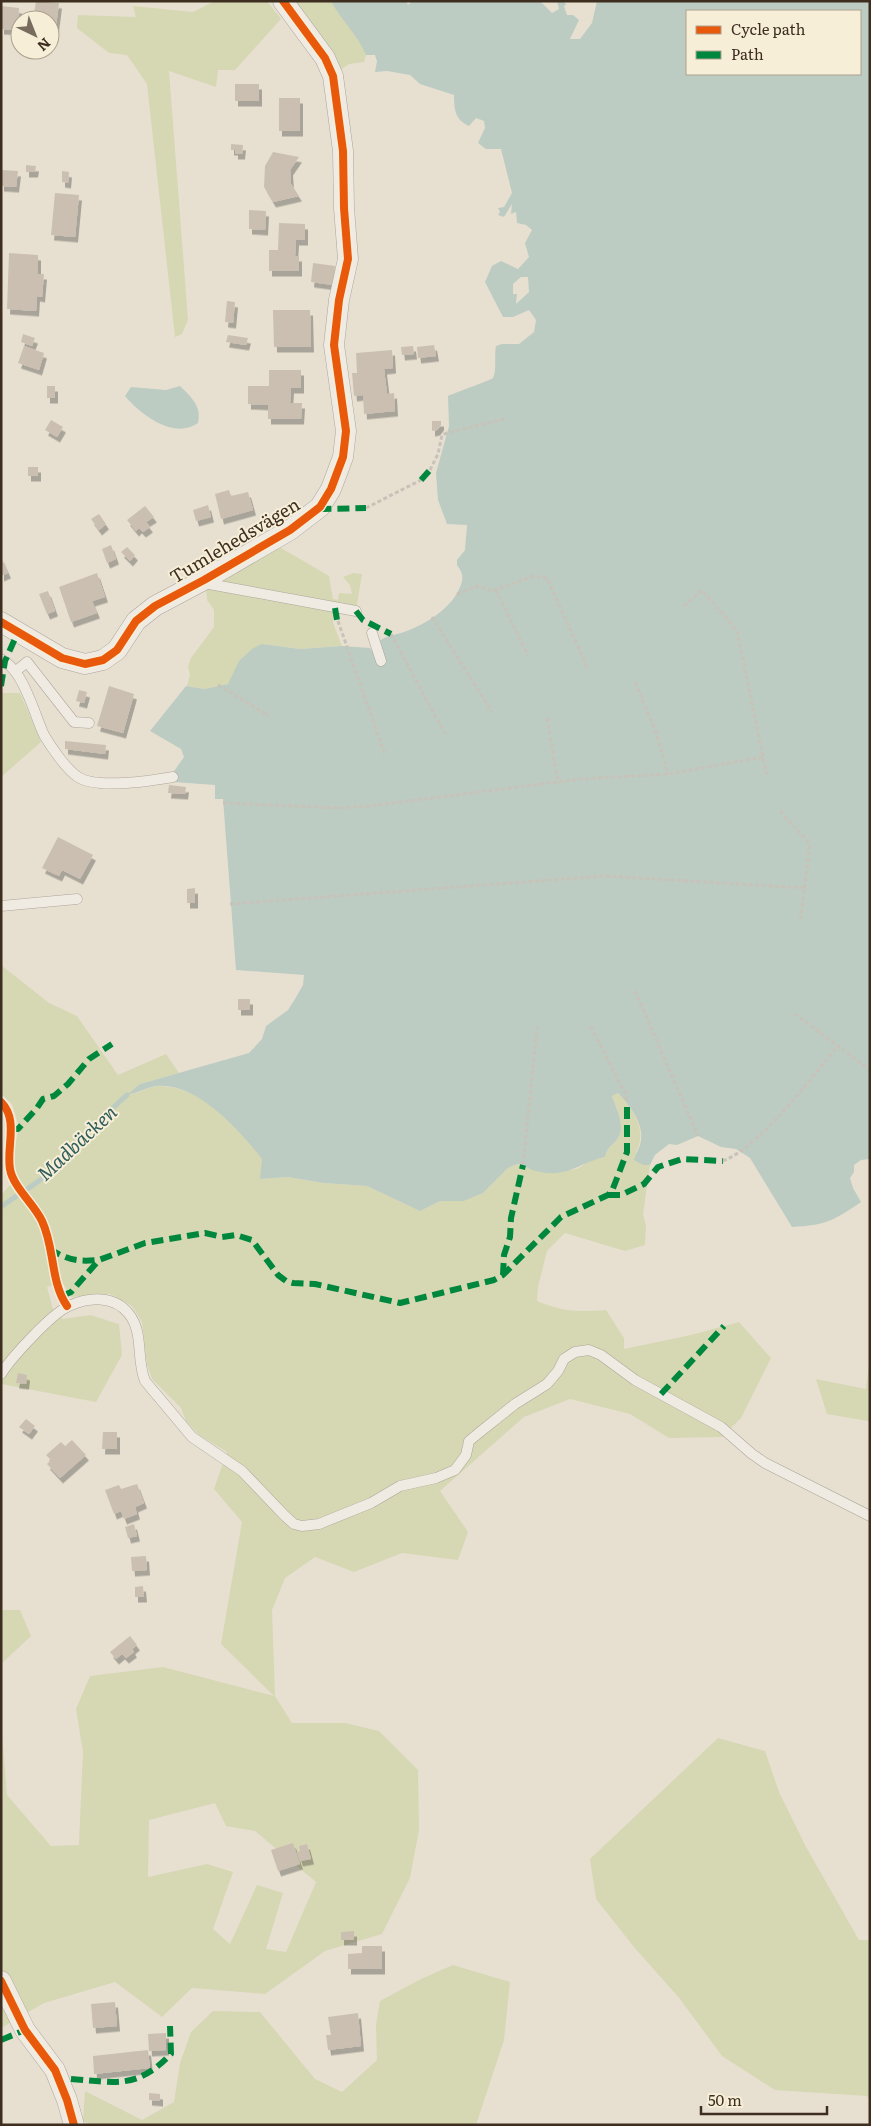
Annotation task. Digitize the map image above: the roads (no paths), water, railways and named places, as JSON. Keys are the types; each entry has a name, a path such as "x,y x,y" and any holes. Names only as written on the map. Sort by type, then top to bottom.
{"street":[{"name":"Tumlehedsvägen","path":"1,622 62,658 85,664 103,660 117,650 136,621 143,614 290,530 320,506 331,489 346,445 346,432 334,345 339,300 348,259 344,208 343,151 333,76 325,58 283,1"},
{"path":"1,1982 25,2030 55,2070 74,2125"}],"lane":[{"path":"204,580 209,584 356,612"},
{"path":"372,633 381,661"},
{"path":"1,659 16,671 36,712 44,734 60,758 77,777 92,783 141,782 172,777"},
{"path":"16,671 27,662 74,722 89,723"},
{"path":"1,906 77,899"},
{"path":"1,1374 18,1352 67,1306 100,1299 117,1303 129,1314 137,1330 141,1371 145,1381 186,1431 242,1471 294,1524 309,1527 371,1503 400,1486 436,1478 456,1470 466,1456 469,1442 515,1404 553,1379 564,1359 575,1352 588,1350 601,1355 636,1380 721,1427 765,1463 870,1516"}],"waterway":[{"name":"Madbäcken","path":"1,1207 40,1180 56,1166 127,1095"}]}
